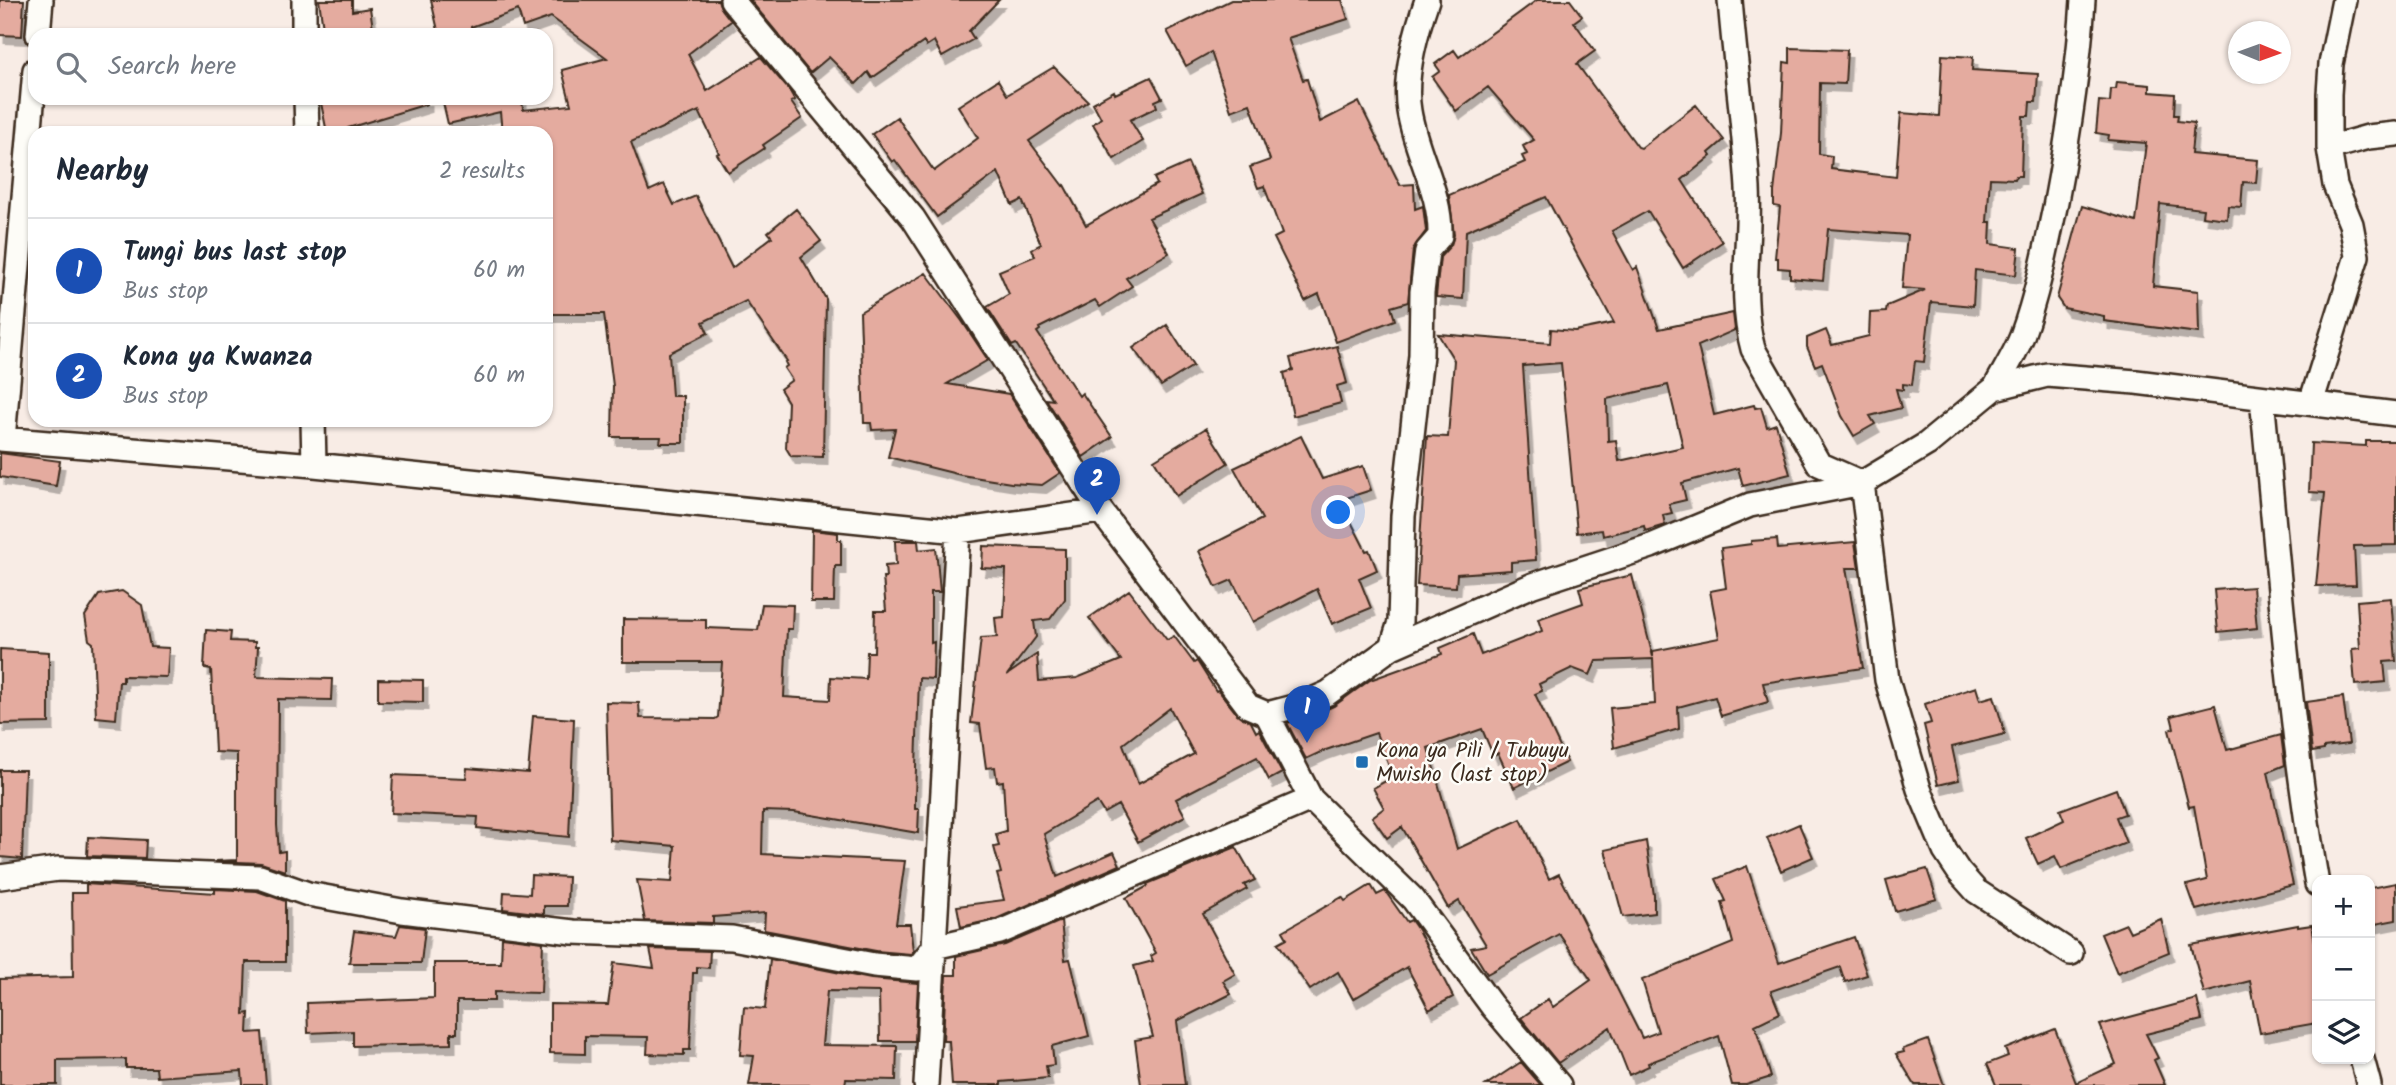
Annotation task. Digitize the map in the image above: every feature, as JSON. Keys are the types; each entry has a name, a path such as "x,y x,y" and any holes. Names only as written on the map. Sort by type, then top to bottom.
{"street":[{"path":"39,28 41,0"},
{"path":"304,0 304,28"},
{"path":"732,0 913,218 1101,511 1248,706 1267,714 1301,705 1328,693 1392,647 1532,585 1651,546 1751,505 1862,484 1927,444 1995,388 2021,338 2049,236 2071,125 2083,0"},
{"path":"1392,647 1400,622 1404,516 1421,355 1422,292 1427,251 1440,236 1436,196 1411,120 1407,94 1419,24 1427,0"},
{"path":"1730,0 1748,188 1749,238 1745,290 1748,329 1753,349 1819,464 1862,484"},
{"path":"2311,403 2357,256 2355,237 2335,185 2329,148 2331,64 2344,0"},
{"path":"30,126 32,105"},
{"path":"306,105 307,126"},
{"path":"2329,148 2368,137 2396,134"},
{"path":"28,148 2,439 314,465 958,531 1101,511"},
{"path":"1995,388 2047,375 2136,382 2396,414"},
{"path":"2262,398 2306,823 2315,875"},
{"path":"313,427 314,465"},
{"path":"1862,484 1888,680 1916,778 1945,851 1976,891 2071,953"},
{"path":"926,1085 958,531"},
{"path":"1267,714 1311,799 1413,899 1492,1006 1559,1085"},
{"path":"0,877 58,869 260,877 308,894 402,911 573,932 732,938 874,965 917,968 934,947 1000,932 1311,799"},
{"path":"2363,1064 2369,1085"}],"building":[{"path":"0,0 24,0 22,36 0,35"},
{"path":"319,0 352,0 352,11 370,8 373,28 323,28"},
{"path":"431,0 718,0 731,21 688,54 707,91 761,57 789,90 795,100 791,102 802,118 763,145 765,148 728,172 717,154 719,153 699,111 631,142 649,191 664,184 674,205 696,196 732,268 772,237 768,232 796,209 821,241 801,257 826,299 823,457 791,456 786,448 788,402 780,389 792,380 784,368 787,361 746,301 703,322 708,333 669,353 672,396 683,396 683,443 660,443 661,437 612,437 613,386 604,314 553,314 553,126 501,126 500,112 448,124 444,105 523,105 523,110 571,105 562,70 607,58 551,17 523,27 518,10 471,28 437,28"},
{"path":"750,0 999,0 969,31 974,39 942,57 934,41 926,46 924,42 872,78 868,72 856,84 829,57 810,73"},
{"path":"1231,0 1342,0 1348,19 1288,38 1303,80 1307,79 1320,122 1359,102 1400,185 1414,184 1415,209 1423,206 1426,231 1413,249 1408,302 1391,307 1395,320 1336,342 1319,294 1305,301 1274,238 1282,234 1264,186 1258,188 1250,167 1270,160 1250,104 1231,111 1211,52 1186,66 1167,31"},
{"path":"1537,0 1570,0 1582,16 1574,22 1595,51 1577,64 1638,147 1641,148 1696,105 1724,140 1709,153 1711,156 1682,180 1722,242 1683,268 1648,211 1612,231 1633,270 1637,267 1659,329 1733,313 1735,330 1698,346 1714,415 1754,405 1755,408 1761,407 1767,427 1776,424 1790,474 1743,486 1738,468 1682,483 1686,500 1669,504 1672,513 1663,515 1665,525 1645,531 1644,526 1603,536 1602,530 1577,533 1561,363 1523,366 1536,560 1511,562 1511,570 1457,574 1456,587 1417,585 1427,436 1448,437 1454,360 1438,334 1550,343 1551,329 1575,331 1614,323 1546,197 1466,231 1463,299 1436,297 1440,257 1451,245 1454,235 1449,195 1525,162 1522,156 1527,154 1523,146 1534,140 1488,87 1456,111 1432,77 1440,71 1435,64 1454,50 1459,57","holes":["1668,385 1683,447 1619,461 1616,440 1608,441 1607,399"]},
{"path":"1790,48 1847,50 1845,84 1820,83 1819,154 1832,156 1831,169 1896,177 1901,113 1939,116 1942,55 1973,57 1972,70 2038,74 2036,102 2030,102 2029,116 2023,116 2021,176 2016,176 2015,179 1990,178 1987,222 1991,222 1990,244 2019,248 2016,275 1975,270 1973,306 1931,302 1924,362 1915,361 1912,385 1903,384 1903,390 1896,389 1901,408 1870,416 1875,424 1854,436 1842,416 1822,363 1815,366 1807,347 1807,338 1826,330 1832,345 1869,336 1870,313 1886,312 1887,306 1925,290 1902,288 1907,235 1828,229 1823,281 1790,278 1790,269 1778,268 1778,258 1775,258 1780,207 1774,206 1774,192 1781,133 1784,62 1790,63"},
{"path":"1054,67 1088,101 1029,141 1064,185 1086,225 1157,184 1154,178 1188,163 1202,194 1149,218 1169,253 1126,278 1132,286 1100,307 1095,300 1039,328 1037,332 1079,396 1082,393 1112,437 1083,457 1046,399 1053,400 1016,344 1012,346 987,307 1009,294 999,271 1035,256 1032,249 1041,244 1022,200 1012,205 998,172 937,217 872,134 897,117 934,171 978,138 958,106 998,80 1007,95"},
{"path":"1151,77 1162,98 1155,101 1157,107 1130,120 1143,141 1114,159 1093,124 1101,118 1093,103 1114,91 1115,94"},
{"path":"2117,82 2150,85 2150,92 2175,94 2174,115 2178,115 2177,121 2194,123 2191,154 2258,160 2256,183 2243,182 2241,207 2228,206 2227,219 2202,216 2203,209 2160,204 2153,286 2198,291 2199,333 2104,321 2104,316 2064,308 2057,298 2082,206 2136,222 2146,143 2108,140 2109,135 2096,133 2099,101 2110,102 2111,89 2116,89"},
{"path":"321,105 424,105 355,126 326,126"},
{"path":"926,273 988,360 947,384 1009,394 1060,473 1042,485 961,475 888,457 895,429 872,430 871,423 864,423 860,312"},
{"path":"1167,325 1193,366 1161,386 1133,348"},
{"path":"1337,346 1347,383 1337,386 1341,403 1293,416 1284,373 1293,370 1290,358"},
{"path":"1206,428 1228,463 1176,496 1154,460"},
{"path":"1301,436 1322,479 1363,466 1371,490 1340,500 1366,551 1369,550 1377,570 1359,578 1371,608 1332,624 1317,589 1253,622 1232,580 1216,587 1199,551 1262,519 1234,468"},
{"path":"2366,441 2396,441 2396,545 2354,546 2356,585 2316,586 2325,493 2309,492 2311,443 2366,446"},
{"path":"0,453 60,461 56,486 0,477"},
{"path":"812,530 838,533 838,540 841,540 841,566 835,566 834,602 811,602"},
{"path":"1777,539 1778,549 1855,542 1859,568 1846,568 1863,668 1763,683 1768,702 1721,716 1715,697 1678,707 1679,729 1614,748 1610,708 1655,704 1653,659 1596,661 1590,675 1572,668 1539,684 1542,691 1535,694 1567,762 1514,788 1498,753 1493,755 1482,729 1428,748 1457,849 1521,819 1549,879 1559,874 1642,1038 1658,1032 1642,980 1733,943 1722,902 1726,901 1716,879 1747,866 1779,963 1854,937 1867,975 1845,982 1840,967 1771,991 1780,1013 1755,1025 1771,1077 1746,1085 1732,1085 1719,1036 1648,1063 1649,1066 1629,1075 1610,1027 1558,1063 1521,1018 1548,999 1553,1007 1591,980 1559,934 1487,974 1471,948 1486,945 1459,901 1448,908 1402,827 1387,838 1372,817 1384,808 1373,788 1393,777 1376,733 1306,759 1287,723 1307,718 1334,706 1370,680 1442,654 1440,648 1473,634 1481,655 1542,631 1538,619 1583,603 1579,588 1632,575 1653,657 1653,651 1719,638 1710,591 1726,588 1721,548 1751,544 1751,541"},
{"path":"895,541 918,541 919,550 936,548 940,592 931,592 933,679 919,678 915,798 915,809 919,809 918,833 794,812 763,811 762,854 905,861 896,924 910,924 913,951 911,954 876,951 764,930 765,913 713,917 713,923 645,921 637,880 672,882 675,846 610,840 606,702 639,703 640,718 715,719 718,717 722,662 623,662 623,619 706,620 706,628 758,630 762,604 793,605 792,629 787,629 784,697 830,700 831,677 866,679 867,652 874,652 875,611 886,611 883,577 886,577 885,566 896,565"},
{"path":"983,546 1065,549 1065,599 1050,619 1034,621 1036,637 1007,675 1037,654 1039,681 1077,678 1121,660 1089,618 1129,590 1167,640 1174,636 1194,663 1197,661 1216,691 1218,690 1237,714 1251,722 1256,732 1259,730 1282,773 1269,780 1257,757 1176,799 1185,816 1138,842 1118,805 1104,813 1097,802 1044,834 1057,877 1114,852 1120,865 996,919 961,927 957,906 1004,900 994,847 999,846 996,834 1006,831 1003,781 997,782 995,767 986,768 980,724 971,723 981,638 997,637 995,618 1004,617 1006,569 980,568","holes":["1170,708 1194,754 1138,784 1123,744"]},
{"path":"2253,587 2257,628 2218,632 2214,590"},
{"path":"122,591 142,605 150,647 169,648 167,677 123,676 123,682 119,682 116,719 96,717 93,643 89,640 85,616 99,595"},
{"path":"2391,598 2396,661 2384,662 2386,682 2355,685 2352,649 2360,648 2357,601"},
{"path":"206,630 231,632 230,641 255,642 255,647 258,647 256,677 332,679 331,700 278,699 277,825 279,852 285,851 285,871 261,863 215,861 237,860 237,753 215,752 211,669 204,668"},
{"path":"0,649 49,652 49,723 0,724"},
{"path":"378,679 423,680 423,702 378,701"},
{"path":"1976,687 1980,700 1994,696 2005,734 1952,747 1959,780 1938,785 1924,725 1931,723 1925,704"},
{"path":"2343,697 2349,744 2324,747 2324,750 2312,752 2306,702"},
{"path":"2215,705 2227,750 2281,735 2285,765 2268,772 2293,885 2196,910 2187,885 2207,880 2194,806 2189,807 2169,730 2174,728 2171,716"},
{"path":"533,716 574,719 569,837 477,828 478,817 391,813 393,775 466,778 467,768 528,773"},
{"path":"0,770 25,770 22,859 0,857"},
{"path":"2116,789 2125,814 2116,817 2126,843 2061,869 2055,856 2038,864 2026,838 2064,820 2060,810"},
{"path":"1799,824 1813,857 1781,871 1767,838"},
{"path":"88,837 146,840 145,858 87,856"},
{"path":"1646,841 1654,913 1623,917 1605,850"},
{"path":"1236,847 1255,880 1244,885 1247,889 1203,914 1235,974 1223,981 1231,994 1177,1021 1185,1085 1141,1085 1135,1040 1153,1037 1134,966 1153,961 1151,956 1156,953 1126,898 1148,886 1147,884"},
{"path":"1927,869 1937,899 1895,911 1886,880"},
{"path":"531,875 568,877 567,906 544,906 544,914 503,909 504,892 530,894"},
{"path":"2396,883 2396,920 2375,924 2375,887"},
{"path":"86,884 215,893 215,889 257,891 285,901 285,962 246,962 244,1014 249,1013 248,1033 262,1032 266,1085 243,1085 242,1071 157,1077 156,1068 126,1068 126,1059 57,1060 57,1085 0,1085 0,979 73,977 72,893 86,893"},
{"path":"1371,885 1377,895 1385,891 1407,922 1411,920 1453,997 1429,1010 1407,967 1353,999 1338,972 1310,990 1278,943 1287,938 1283,931 1342,897 1345,901"},
{"path":"2161,919 2169,952 2117,973 2101,934 2126,924 2130,932"},
{"path":"1061,921 1065,960 1070,959 1089,1036 1052,1046 1054,1065 1046,1066 1048,1078 1001,1082 1001,1085 952,1085 949,1041 943,1041 946,975 956,975 956,956 1005,945"},
{"path":"400,925 425,928 421,963 349,963 354,931 396,936"},
{"path":"2298,925 2312,925 2312,1024 2260,1033 2250,981 2204,993 2191,945"},
{"path":"502,937 543,942 541,993 494,992 494,1001 457,1001 457,1033 451,1033 451,1044 353,1046 353,1031 308,1033 307,1003 434,998 434,963 501,963"},
{"path":"650,949 710,951 709,968 697,967 697,973 693,973 690,1050 684,1050 684,1055 647,1054 648,1037 585,1036 585,1054 550,1053 550,1004 608,1005 614,963 654,968"},
{"path":"770,959 871,979 918,983 915,1041 880,1041 879,992 827,991 822,1045 897,1046 896,1080 846,1079 845,1085 749,1085 754,1056 740,1055 744,1007 765,1009"},
{"path":"2197,999 2202,1020 2146,1034 2158,1058 2154,1060 2165,1085 1996,1085 1987,1064 2008,1056 2005,1049 2055,1029 2076,1083 2116,1064 2100,1025"},
{"path":"1928,1040 1944,1085 1915,1085 1896,1054"},
{"path":"1521,1062 1541,1085 1486,1085"}],"place":[{"name":"Kona ya Kwanza","path":"1097,515"},
{"name":"Tungi bus last stop","path":"1307,743"},
{"name":"Kona ya Pili / Tubuyu Mwisho (last stop)","path":"1362,762"}]}
